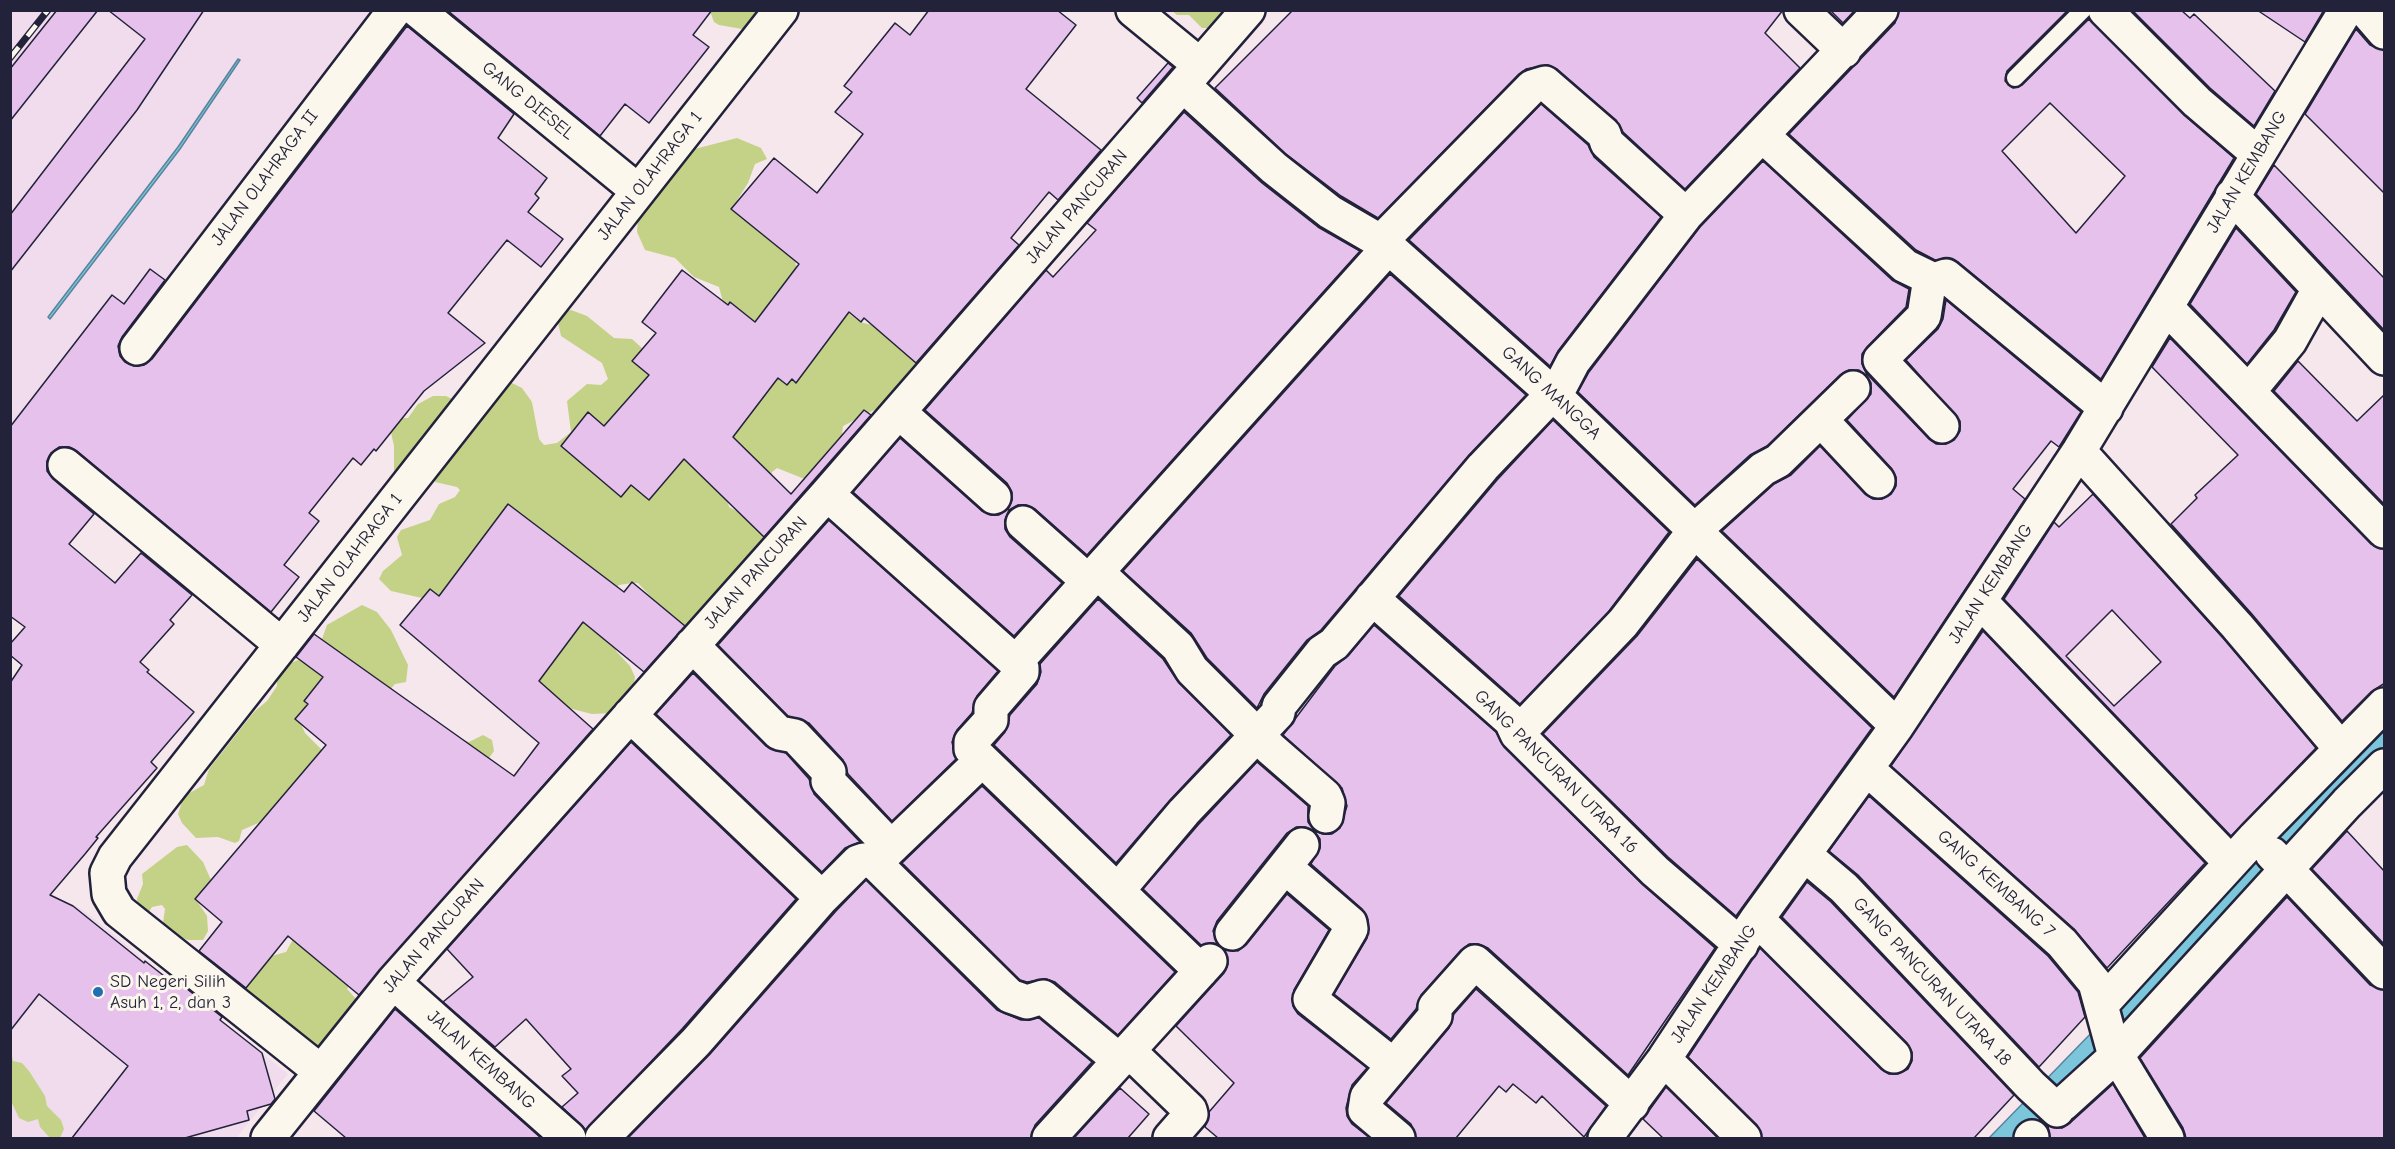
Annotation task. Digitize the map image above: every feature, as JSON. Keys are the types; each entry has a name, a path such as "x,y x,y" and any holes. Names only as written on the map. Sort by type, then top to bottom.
{"street":[{"name":"JALAN OLAHRAGA II","path":"137,348 330,92 395,10"},
{"name":"GANG DIESEL","path":"417,10 638,191"},
{"name":"JALAN OLAHRAGA 1","path":"320,1071 119,911 109,894 106,873 115,857 781,10"},
{"name":"GANG MANGGA","path":"1133,10 1274,168 1330,212 1385,244 1553,394 1695,530 1803,639 1897,726"},
{"name":"JALAN PANCURAN","path":"268,1138 393,982 827,494 1248,10"},
{"path":"1801,10 1844,51"},
{"path":"1119,889 1184,812 1278,713 1279,706 1322,652 1334,644 1484,467 1553,394 1573,362 1686,215 1881,10"},
{"path":"2105,10 2197,102 2258,154"},
{"name":"JALAN KEMBANG","path":"1605,1138 1664,1059 1749,932 1897,726 2079,451 2346,10"},
{"path":"2365,10 2385,32"},
{"path":"1016,662 1378,259 1390,232 1532,87 1545,82 1604,134 1607,143 1686,215"},
{"path":"1762,136 1905,266 1938,280 1946,276 2106,408"},
{"path":"2232,196 2385,358"},
{"path":"1930,278 1924,316 1880,360 1942,426"},
{"path":"2249,391 2290,341 2319,289"},
{"path":"2166,307 2385,531"},
{"path":"1517,734 1623,622 1695,530 1763,469 1778,461 1822,421 1853,388"},
{"path":"899,412 994,497"},
{"path":"1822,421 1878,481"},
{"path":"2079,451 2229,618 2341,749"},
{"path":"65,465 282,645"},
{"path":"827,494 1016,662 1022,672 991,708 991,720 971,742 971,749 981,761 1119,889 1205,966 1049,1138"},
{"path":"1023,523 1093,576 1178,647 1192,670 1325,796 1328,803 1326,816"},
{"name":"GANG PANCURAN UTARA 16","path":"1372,598 1511,721 1517,734 1655,872 1749,932 1894,1056"},
{"path":"1980,601 2143,774 2231,863"},
{"path":"692,645 779,733 795,736 829,772 828,781 883,855 1010,996 1027,1002 1043,997 1124,1056 1190,1110 1191,1114 1170,1138"},
{"path":"2104,1009 2231,863 2383,709"},
{"path":"630,715 822,898"},
{"path":"602,1138 702,1035 822,898 858,862 883,855 981,761"},
{"path":"2115,1052 2285,867 2385,766"},
{"name":"GANG KEMBANG 7","path":"1867,769 2062,943 2095,983 2115,1052 2167,1138"},
{"path":"2257,839 2385,972"},
{"name":"GANG PANCURAN UTARA 18","path":"1805,855 1844,888 2031,1086 2060,1107 2115,1052"},
{"path":"1232,933 1294,856 1350,923 1351,929 1310,999 1393,1065"},
{"path":"1398,1138 1365,1110 1367,1097 1435,1016 1435,1007 1475,962 1632,1104"},
{"name":"JALAN KEMBANG","path":"393,982 569,1138"},
{"path":"1664,1059 1744,1138"}],"lane":[{"path":"2014,78 2083,10"}],"shaded area":[{"path":"11,11 382,11 147,311 11,511"},
{"name":"SD Negeri Silih Asuh 1, 2, dan 3","path":"10,869 30,883 83,910 288,1074 236,1138 11,1138"}],"green space":[{"path":"710,11 770,11 748,30 719,25 714,22"},
{"path":"1172,11 1238,11 1211,28 1202,28 1189,15 1177,15"},
{"path":"737,138 761,148 767,159 755,164 748,183 734,205 746,220 794,253 796,266 807,282 860,322 879,327 918,360 916,367 888,403 843,426 842,433 859,441 827,488 777,468 772,472 767,491 726,495 729,507 758,523 773,544 731,626 738,665 735,671 670,649 652,598 638,583 619,585 600,602 611,626 616,651 630,666 635,677 632,697 613,713 592,714 553,704 422,598 391,591 379,579 383,571 402,555 397,537 401,530 430,520 439,504 455,497 460,490 457,487 435,482 433,461 426,437 419,443 418,456 398,474 394,473 394,446 390,428 399,418 408,418 418,404 433,396 446,396 462,404 493,385 510,382 522,388 532,402 539,439 544,445 557,443 571,432 567,401 587,384 601,385 608,379 602,363 561,336 557,318 563,312 571,310 587,316 614,338 632,339 652,357 765,370 788,381 795,380 783,325 728,320 719,287 694,277 675,258 645,250 637,232 638,218 691,150"},
{"path":"362,605 377,612 391,630 408,665 406,682 395,684 387,693 298,717 305,733 325,753 263,821 242,830 239,841 235,843 218,837 196,838 182,823 178,814 184,796 204,785 209,769 254,712 267,701 277,686 277,668 317,653 327,625"},
{"path":"483,735 492,740 494,751 479,772 459,738 469,742"},
{"path":"187,845 203,862 211,880 202,893 197,895 199,904 207,916 208,931 203,940 188,940 168,932 163,923 165,909 162,905 152,907 147,915 138,913 137,899 143,884 142,874 177,847"},
{"path":"462,876 461,881 447,887 352,980 347,989 357,1000 358,1013 317,1048 236,993 239,983 268,957 286,952 303,921"},
{"path":"10,1046 13,1061 22,1063 29,1071 45,1096 47,1106 61,1120 64,1129 60,1138 50,1138 40,1127 38,1119 28,1122 19,1118 11,1101"}],"water":[{"path":"238,59 240,60 180,149 50,319 48,317 178,147"},
{"path":"2384,719 2384,755 2051,1109 2021,1138 1989,1138 2100,1024"}],"building":[{"path":"57,10 98,10 10,121 10,69"},
{"path":"108,10 204,10 137,110 10,272 10,215 145,39"},
{"path":"447,10 712,10 693,35 709,47 649,123 625,104 600,136"},
{"path":"929,10 1057,10 1076,25 1026,89 1101,150 1058,200 1049,192 1011,238 1019,245 916,363 864,318 861,322 849,312 796,383 792,379 787,385 778,378 733,437 791,494 864,410 871,415 764,537 684,459 649,500 631,485 621,497 561,446 588,412 604,426 649,375 632,361 656,333 642,322 682,270 728,305 730,302 755,322 799,264 731,209 774,158 817,193 863,134 835,112 852,92 844,86 895,23 910,35"},
{"path":"1293,10 1783,10 1765,33 1800,68 1685,189 1623,132 1616,120 1557,69 1548,65 1526,69 1378,218 1341,196 1286,154 1215,88"},
{"path":"1830,10 1855,10 1843,23"},
{"path":"1899,10 2068,10 2007,71 2005,81 2013,88 2022,85 2089,19 2184,115 2234,158 2101,379 1958,262 1949,258 1935,260 1916,250 1789,134 1895,23","holes":["2050,103 2125,176 2076,233 2002,151"]},
{"path":"2132,10 2181,10 2190,18 2194,14 2275,91 2254,126 2210,88"},
{"path":"2257,10 2324,10 2305,42"},
{"path":"407,26 514,114 498,138 547,178 535,194 539,198 528,212 563,239 541,267 507,240 448,313 485,343 424,391 376,451 374,449 361,465 353,458 309,513 319,521 284,565 299,577 271,612 77,451 69,447 59,447 51,453 47,461 47,471 53,479 94,514 69,544 115,583 141,553 192,595 170,620 174,624 140,662 149,670 147,672 194,712 151,762 157,768 96,837 98,838 50,895 73,906 144,963 145,961 173,983 176,980 222,1017 220,1020 262,1053 275,1099 271,1104 247,1111 249,1120 185,1138 72,1138 128,1066 39,994 10,1031 10,683 22,665 10,655 10,644 25,627 10,616 10,427 112,295 124,304 150,269 165,280 122,337 118,346 120,356 125,362 134,366 144,365 152,359"},
{"path":"2356,29 2370,45 2385,50 2385,194 2305,114"},
{"path":"1168,63 1173,67 1142,103 1137,98"},
{"path":"1541,104 1588,145 1594,157 1661,217 1558,351 1550,366 1409,240"},
{"path":"1184,112 1262,183 1318,227 1360,251 1087,555 1035,509 1026,505 1018,505 1009,510 1005,520 1005,529 1010,537 1062,583 1014,636 853,492 900,438 982,511 991,515 999,515 1008,509 1012,500 1012,492 1007,483 925,410 1046,270 1053,277 1096,230 1087,223"},
{"path":"1763,161 1892,280 1909,289 1906,307 1867,347 1862,354 1862,364 1866,373 1929,439 1936,444 1946,444 1954,440 1960,431 1960,421 1906,360 1938,329 1943,319 1946,300 2081,412 2059,447 2051,441 2013,489 2025,499 1894,697 1722,531 1774,484 1791,475 1820,446 1865,494 1873,499 1882,499 1891,494 1896,486 1896,477 1892,469 1847,420 1871,394 1871,383 1866,375 1859,370 1849,370 1840,375 1767,446 1750,455 1695,505 1578,392 1589,372 1700,227"},
{"path":"2274,165 2385,279 2385,331 2256,194"},
{"path":"2236,228 2296,292 2274,330 2247,364 2190,304"},
{"path":"1390,274 1526,395 1469,455 1321,630 1307,640 1264,694 1257,708 1207,658 1191,633 1123,571"},
{"path":"2170,338 2371,544 2385,549 2385,683 2371,692 2342,721 2251,613 2171,524 2197,498 2195,495 2238,455 2152,367"},
{"path":"2298,361 2357,421 2385,394 2385,505 2274,391"},
{"path":"1553,420 1669,532 1609,611 1520,704 1399,596 1497,480"},
{"path":"2093,494 2223,638 2316,748 2231,836 2004,599 2054,522 2059,527","holes":["2112,610 2161,662 2114,706 2066,656"]},
{"path":"508,504 624,592 632,582 685,626 644,672 583,622 539,681 593,729 359,995 288,936 246,988 199,951 222,922 195,899 326,745 295,719 308,704 304,701 323,677 296,657 314,634 514,776 539,743 400,625 430,589 439,596"},
{"path":"829,520 998,671 977,696 972,713 957,730 952,742 956,759 892,821 848,774 843,760 809,723 788,716 718,645"},
{"path":"1697,559 1872,728 1736,916 1668,857 1543,734 1637,636"},
{"path":"1098,599 1163,659 1179,683 1231,735 1170,800 1116,863 994,745 1005,732 1010,715 1037,684 1041,672 1040,664"},
{"path":"1374,625 1496,732 1504,747 1642,884 1715,948 1628,1075 1488,948 1478,944 1469,944 1461,950 1421,995 1416,1009 1391,1039 1334,994 1367,938 1368,920 1362,909 1311,864 1320,848 1320,839 1314,831 1305,827 1296,827 1287,833 1217,921 1213,931 1218,945 1213,943 1201,945 1143,889 1198,825 1257,762 1308,806 1308,822 1315,831 1332,834 1340,828 1347,806 1342,788 1283,735 1335,666 1348,656"},
{"path":"1983,631 2205,863 2107,968 2074,929 1891,766"},
{"path":"693,673 766,746 786,753 809,779 814,794 860,842 845,848 822,872 656,714"},
{"path":"631,742 796,899 682,1029 586,1130 562,1107 578,1093 562,1076 571,1069 526,1019 495,1047 443,1002 473,977 447,949"},
{"path":"982,786 1175,972 1118,1035 1055,982 1046,979 1027,982 1020,980 902,863"},
{"path":"1869,796 2048,956 2078,992 2085,1017 2039,1067 1858,875 1829,851"},
{"path":"2347,831 2385,872 2385,945 2312,869"},
{"path":"866,880 997,1010 1021,1020 1039,1018 1092,1062 1035,1125 1031,1138 628,1138 710,1054"},
{"path":"1807,882 1831,902 2014,1095 1974,1138 1762,1138 1757,1125 1688,1057 1760,948 1881,1069 1889,1074 1898,1074 1908,1069 1912,1061 1912,1052 1907,1043 1782,917"},
{"path":"1287,894 1329,930 1294,990 1293,1006 1298,1014 1367,1068 1352,1085 1346,1108 1347,1116 1352,1124 1370,1138 1218,1138 1205,1127 1209,1112 1234,1083 1176,1026 1224,973 1228,964 1224,949 1238,951 1246,945"},
{"path":"2287,897 2370,985 2385,990 2385,1138 2186,1138 2183,1128 2140,1058"},
{"path":"1476,989 1606,1106 1584,1137 1542,1096 1536,1103 1513,1084 1506,1092 1499,1086 1456,1138 1416,1138 1411,1124 1386,1103 1449,1028 1454,1014"},
{"path":"395,1009 541,1138 346,1138 314,1111"},
{"path":"2113,1084 2145,1138 2050,1138 2048,1126 2062,1128 2070,1123"},
{"path":"1666,1087 1718,1138 1663,1138 1643,1119"},
{"path":"1120,1088 1149,1114 1128,1138 1074,1138"}],"railway":[{"path":"10,58 48,10"}],"place":[{"name":"SD Negeri Silih Asuh 1, 2, dan 3","path":"98,992"}]}
